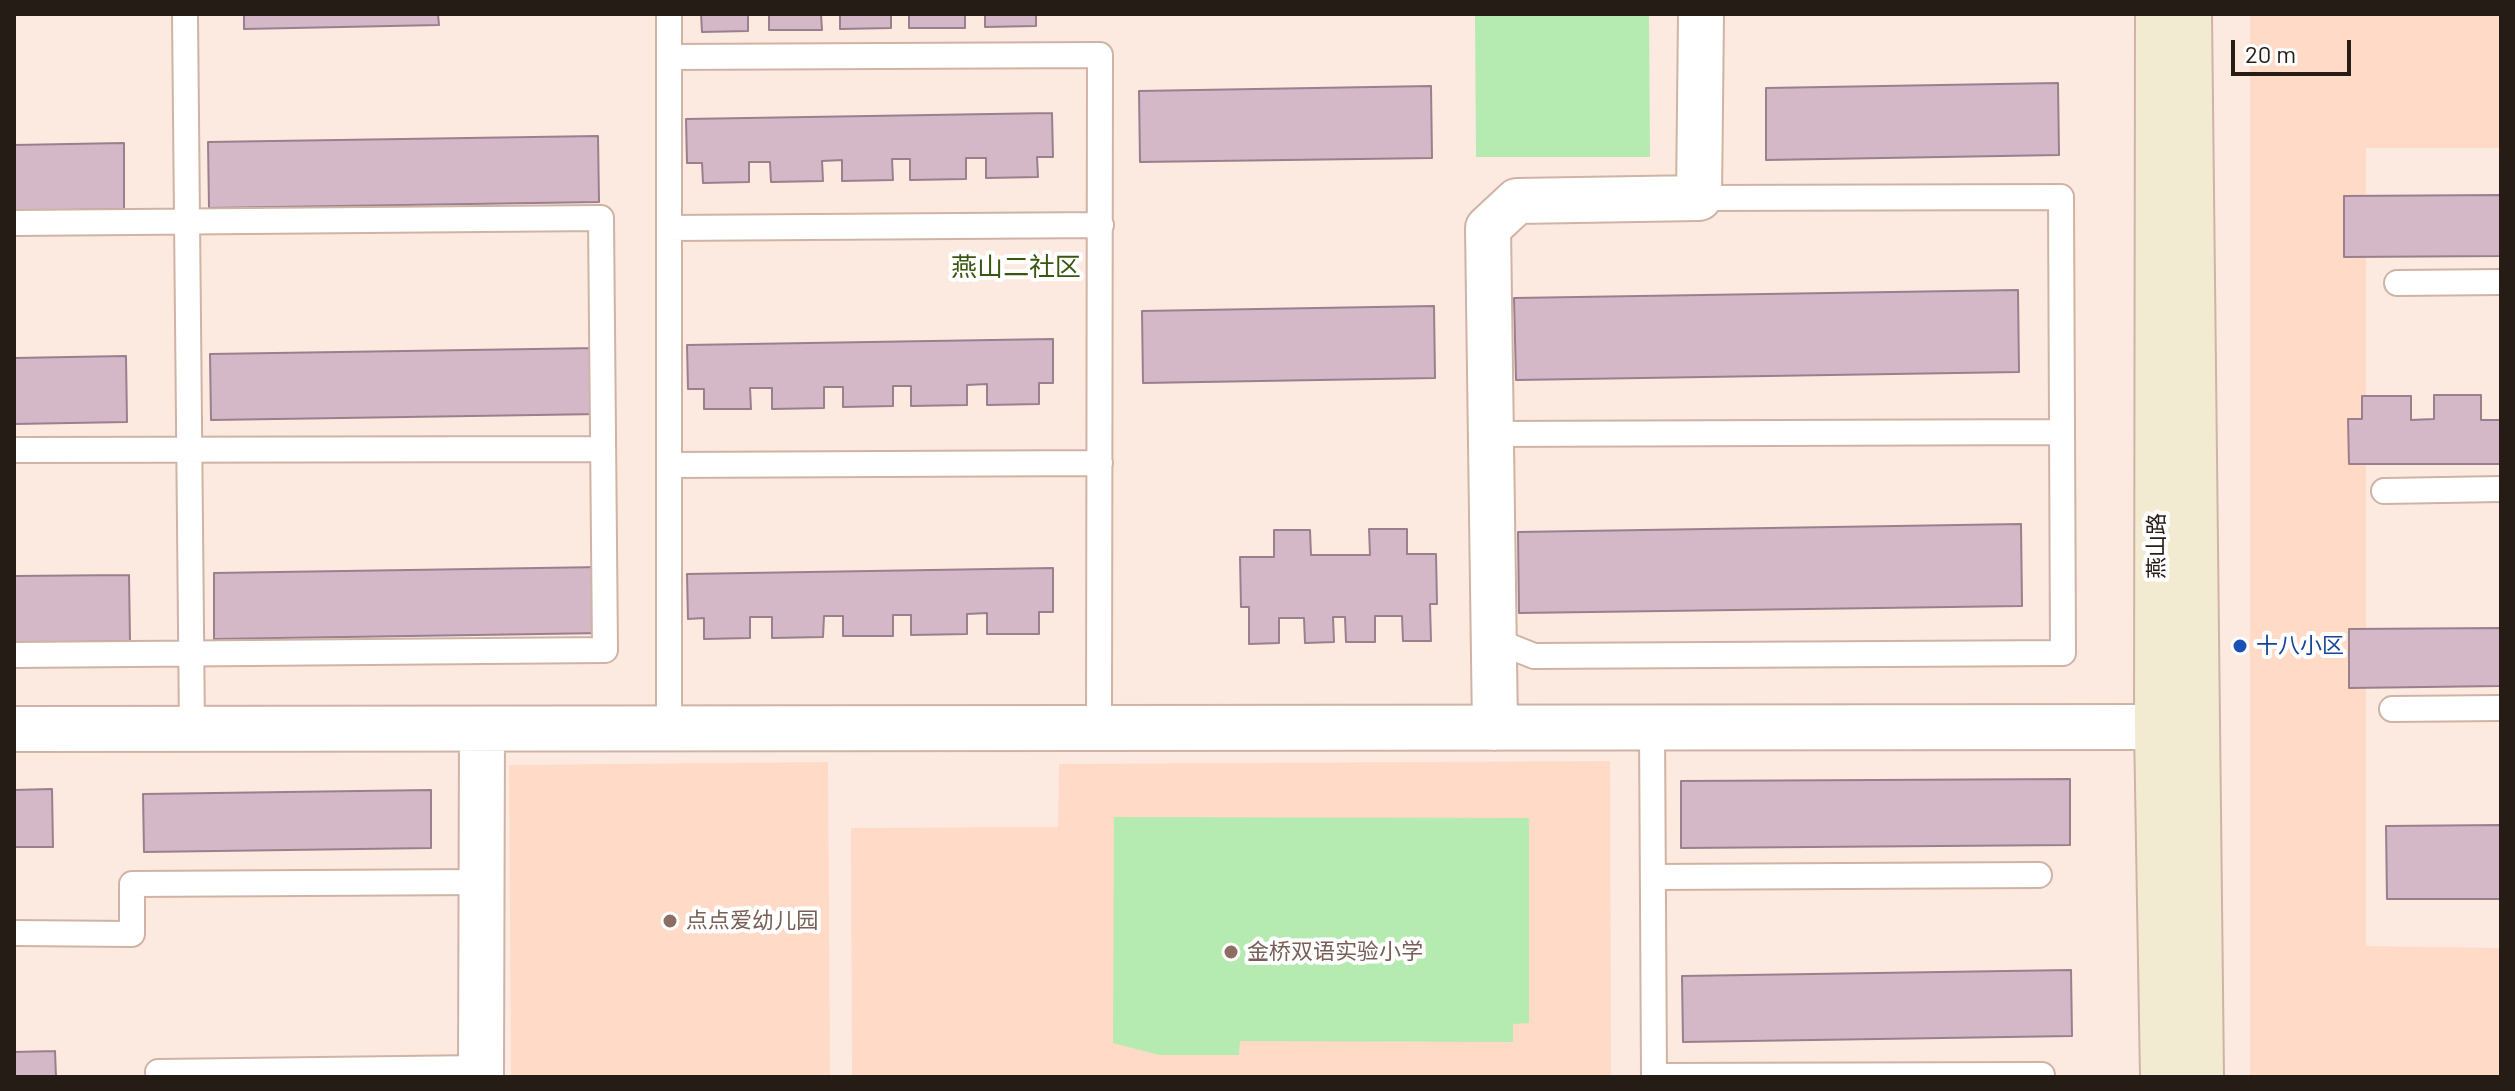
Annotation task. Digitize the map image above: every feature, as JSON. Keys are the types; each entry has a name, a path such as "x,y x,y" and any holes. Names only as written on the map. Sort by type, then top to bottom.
{"main road":[{"name":"燕山路","path":"2158,14 2157,727 2163,1077"},
{"name":"燕山路","path":"2189,14 2201,1077"}],"street":[{"path":"1495,728 1488,228 1517,201 1699,198 1701,14"},
{"path":"14,729 2157,727"},
{"path":"481,1072 482,729"}],"lane":[{"path":"185,14 192,729"},
{"path":"669,14 669,729"},
{"path":"669,57 1100,55 1099,728"},
{"path":"1494,640 1534,656 2063,653 2061,197 1699,198"},
{"path":"14,223 601,218 605,650 14,655"},
{"path":"669,228 1101,225"},
{"path":"2397,283 2501,282"},
{"path":"1491,434 2062,432"},
{"path":"14,450 603,449"},
{"path":"669,465 1100,463"},
{"path":"2384,491 2501,489"},
{"path":"2392,709 2501,708"},
{"path":"1652,728 1654,1076 2042,1075"},
{"path":"1653,877 2039,875"},
{"path":"14,933 132,934 132,884 482,882"},
{"path":"158,1072 481,1072"}],"shaded area":[{"path":"2250,14 2501,14 2501,148 2366,148 2366,946 2501,948 2501,1077 2250,1077"},
{"name":"金桥双语实验小学","path":"1610,761 1611,1077 852,1077 851,828 1058,827 1059,764"},
{"name":"点点爱幼儿园","path":"828,762 830,1077 511,1077 509,765"}],"green space":[{"path":"1475,14 1649,14 1650,157 1476,157"},
{"path":"1114,817 1529,818 1529,1023 1513,1024 1513,1042 1240,1041 1239,1055 1159,1055 1113,1043"}],"building":[{"path":"244,14 438,14 439,25 244,29"},
{"path":"701,14 748,14 748,31 702,32"},
{"path":"769,14 821,14 822,30 769,30"},
{"path":"840,14 891,14 891,28 840,29"},
{"path":"909,14 965,14 965,28 909,28"},
{"path":"985,14 1036,14 1036,26 985,27"},
{"path":"2058,83 2059,155 1766,160 1766,88"},
{"path":"1431,86 1432,158 1140,162 1139,91"},
{"path":"1052,113 1053,157 1037,157 1038,177 986,178 986,158 966,158 966,179 910,180 910,159 892,159 893,180 842,181 842,160 822,161 823,181 771,182 770,162 749,162 749,182 703,183 702,163 687,163 686,119"},
{"path":"598,136 599,202 209,208 208,142"},
{"path":"124,143 124,209 14,211 14,145"},
{"path":"2501,195 2501,256 2344,257 2344,196"},
{"path":"2018,290 2019,372 1516,380 1514,298"},
{"path":"1434,306 1435,378 1143,383 1142,311"},
{"path":"1053,339 1053,383 1039,383 1039,404 987,405 987,384 967,385 967,405 911,406 911,386 893,386 893,406 843,407 843,387 824,387 824,408 772,409 772,388 750,388 751,409 704,409 704,389 688,389 687,345"},
{"path":"599,348 601,414 211,420 210,354"},
{"path":"126,356 127,422 14,424 14,358"},
{"path":"2434,395 2481,395 2481,420 2501,420 2501,464 2349,464 2348,419 2362,419 2362,396 2411,396 2411,420 2434,419"},
{"path":"2021,524 2022,606 1519,613 1518,532"},
{"path":"1369,529 1407,529 1407,554 1436,554 1437,604 1430,604 1431,641 1403,641 1402,616 1375,616 1375,642 1346,642 1345,617 1333,617 1334,642 1305,643 1304,618 1279,618 1279,643 1249,644 1249,607 1241,607 1240,557 1274,557 1274,530 1310,530 1311,555 1370,555"},
{"path":"603,567 604,633 214,639 214,573"},
{"path":"1053,568 1053,612 1039,612 1039,634 987,634 987,613 967,614 967,634 911,635 911,615 893,615 893,636 843,636 843,616 824,616 823,637 772,638 772,617 750,617 750,638 704,639 704,618 688,619 687,574"},
{"path":"129,575 130,641 14,643 14,576"},
{"path":"2501,628 2501,686 2349,688 2349,629"},
{"path":"2070,779 2070,845 1681,848 1681,781"},
{"path":"52,789 53,847 14,847 14,790"},
{"path":"431,790 431,848 144,852 143,794"},
{"path":"2501,825 2501,899 2387,899 2386,826"},
{"path":"2071,970 2072,1036 1683,1042 1682,976"},
{"path":"55,1051 56,1077 14,1077 14,1052"}],"place":[{"name":"十八小区","path":"2240,646"},
{"name":"点点爱幼儿园","path":"670,921"},
{"name":"金桥双语实验小学","path":"1231,952"}],"district":[{"name":"燕山二社区","path":"1016,267"}]}
